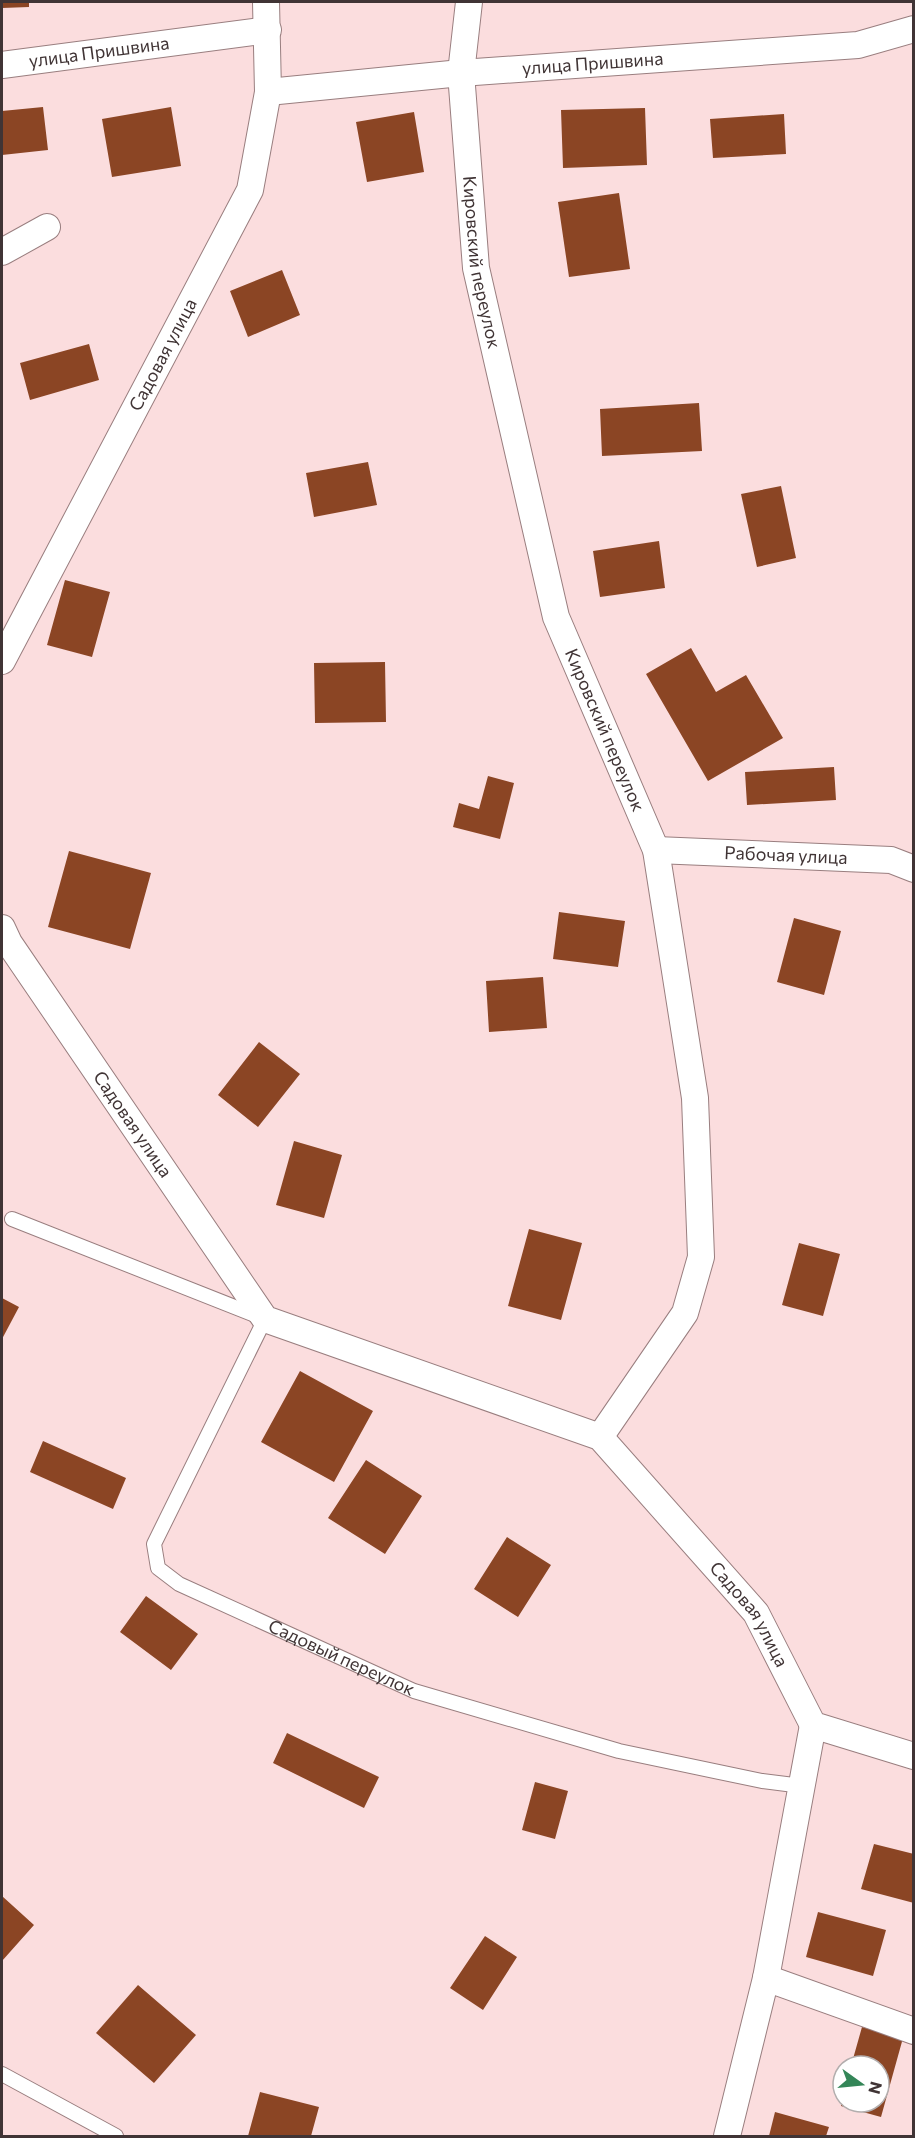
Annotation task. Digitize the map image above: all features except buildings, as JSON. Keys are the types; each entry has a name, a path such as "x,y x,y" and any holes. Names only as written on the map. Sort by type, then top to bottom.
{"street":[{"name":"Садовая улица","path":"2,661 250,190 268,92 266,2"},
{"name":"Кировский переулок","path":"469,2 461,73 476,268 556,616 656,850 695,1098 701,1257 685,1313 600,1437"},
{"name":"улица Пришвина","path":"268,92 461,73 858,45 914,29"},
{"name":"улица Пришвина","path":"2,65 268,30"},
{"path":"2,252 47,227"},
{"name":"Рабочая улица","path":"656,850 891,860 914,869"},
{"name":"Садовая улица","path":"2,928 9,943 266,1319"},
{"path":"266,1319 600,1437"},
{"name":"Садовая улица","path":"600,1437 756,1613 813,1725"},
{"path":"727,2136 766,1978 813,1725 914,1756"},
{"path":"766,1978 914,2031"}],"lane":[{"path":"12,1219 266,1319"},
{"name":"Садовый переулок","path":"266,1319 154,1544 158,1568 179,1584 414,1691 619,1751 762,1781 802,1786"},
{"path":"2,2074 116,2136"}]}
